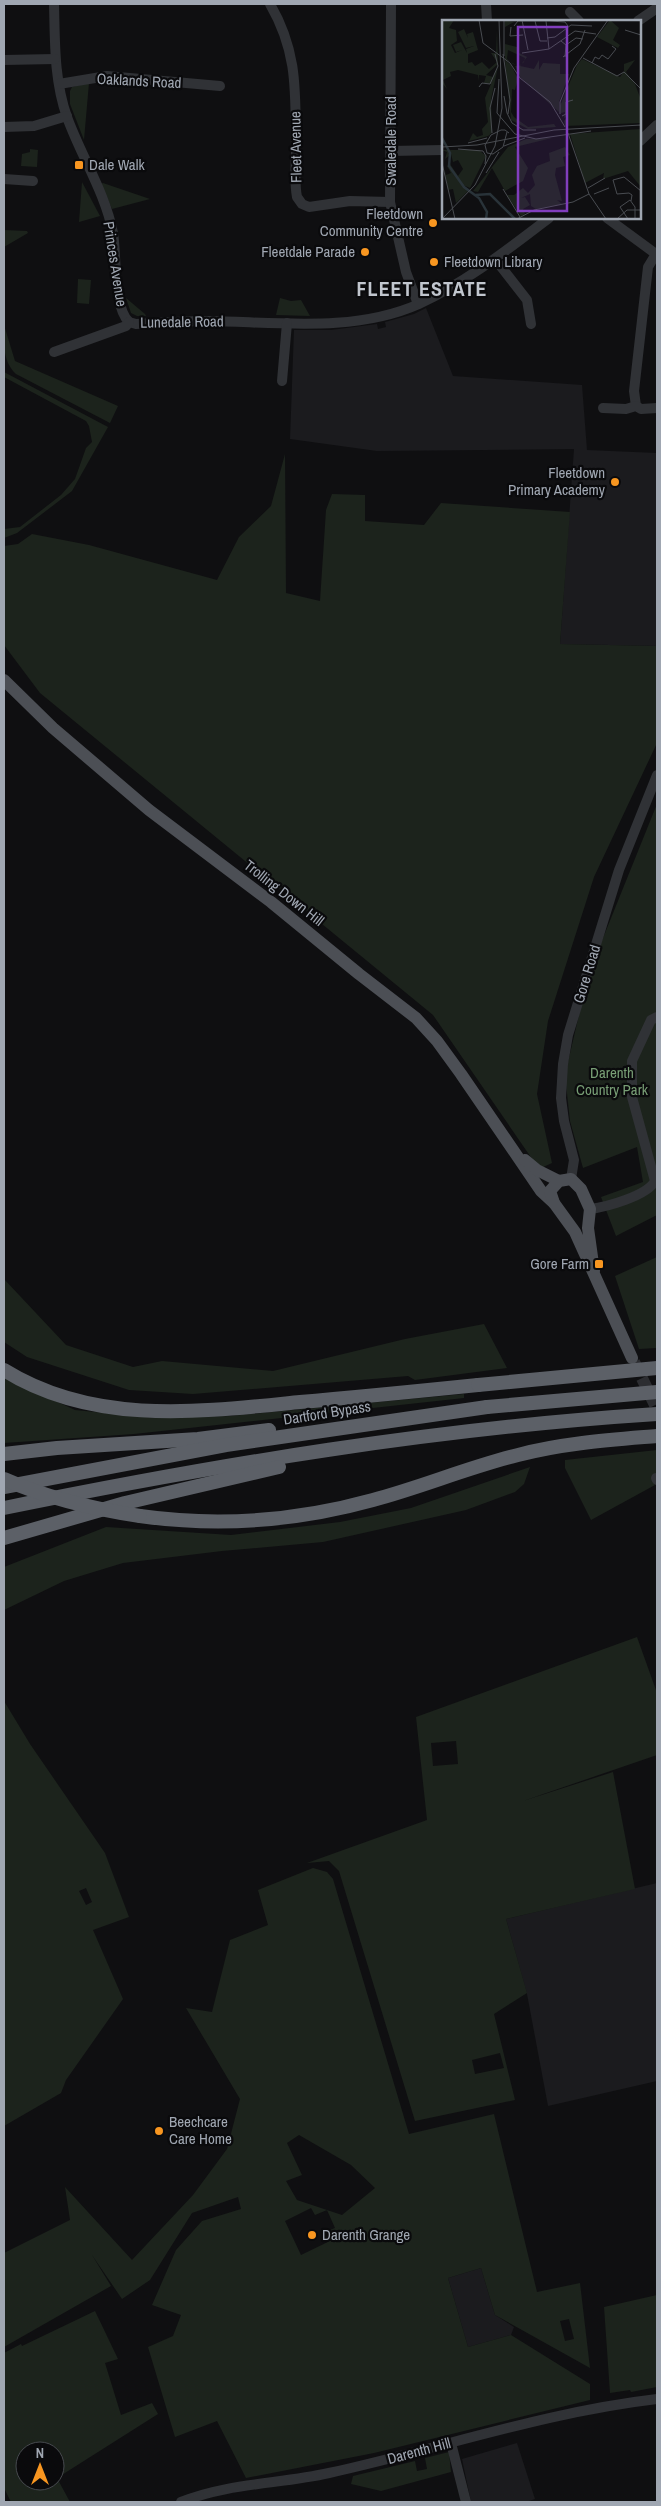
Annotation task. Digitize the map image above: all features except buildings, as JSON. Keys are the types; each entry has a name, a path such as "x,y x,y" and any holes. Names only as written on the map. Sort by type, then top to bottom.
{"highway":[{"path":"4,1370 34,1385 83,1402 117,1409 161,1412 232,1409 657,1368"},
{"name":"Dartford Bypass","path":"4,1486 155,1457 369,1423 487,1407 657,1392"},
{"path":"4,1508 166,1476 370,1445 488,1429 657,1414"},
{"path":"4,1454 369,1423"},
{"path":"4,1479 40,1493 82,1505 140,1516 229,1521 305,1515 374,1500 492,1463 563,1446 657,1436"},
{"path":"4,1538 62,1520 370,1445"},
{"path":"4,1543 62,1520"}],"main road":[{"name":"Trolling Down Hill","path":"4,680 53,728 149,810 271,902 359,974 412,1014 437,1041 518,1155 541,1191 571,1223 632,1358"},
{"name":"Trolling Down Hill","path":"518,1155 537,1170 565,1180"},
{"path":"554,1203 550,1191 565,1180 581,1189 589,1212 594,1271"},
{"path":"571,1223 583,1221 589,1212"}],"street":[{"name":"Princes Avenue","path":"54,4 55,59 59,84 67,116 109,218 115,245 121,309 129,322"},
{"name":"Fleet Avenue","path":"270,4 283,27 292,53 297,197 302,204 309,207 350,201 390,202"},
{"name":"Swaledale Road","path":"391,4 390,202 406,272 418,304"},
{"path":"486,4 487,20"},
{"path":"639,20 657,8"},
{"path":"570,12 578,20"},
{"path":"4,60 55,59"},
{"name":"Oaklands Road","path":"59,84 107,76 220,86"},
{"path":"4,127 34,126 67,116"},
{"path":"641,140 657,125"},
{"path":"391,151 442,150"},
{"path":"4,180 33,181"},
{"name":"Lunedale Road","path":"54,352 126,326 129,322 136,324 194,321 334,323 360,320 418,304 495,259 548,219"},
{"path":"608,219 656,254 649,262 647,276 634,391 636,406"},
{"path":"495,259 527,300 531,324"},
{"path":"282,381 287,323"},
{"path":"603,408 626,409 636,406 641,409 657,408"},
{"name":"Gore Road","path":"565,1180 574,1160 565,1126 561,1098 563,1064 568,1035 619,870 657,775"},
{"path":"589,1212 624,1200 649,1188 656,1181 632,1097 632,1061 651,1020 657,1017"},
{"name":"Darenth Hill","path":"181,2502 218,2490 327,2474 559,2415 657,2399"},
{"path":"451,2443 466,2502"}],"shaded area":[{"name":"Fleetdown Primary Academy","path":"426,308 453,376 582,385 587,450 657,453 657,646 560,644 574,449 377,451 290,439 294,330 331,330 377,324 378,329 386,327 385,322 414,314"},
{"path":"657,1883 657,2081 548,2106 527,1994 506,1919"},
{"path":"481,2268 495,2315 514,2327 511,2335 468,2347 448,2278"},
{"path":"517,2443 535,2499 526,2502 471,2502 462,2459"}],"green space":[{"path":"89,83 84,140 70,104 70,91 72,87"},
{"path":"30,149 38,150 37,167 21,166 22,154 30,152"},
{"path":"82,182 100,216 79,222"},
{"path":"103,183 150,199 112,209 101,184"},
{"path":"4,230 27,231 28,233 4,247"},
{"path":"78,279 91,280 89,304 77,303"},
{"path":"126,298 146,316 137,316 131,313"},
{"path":"280,298 291,301 301,300 310,316 276,315"},
{"path":"4,325 15,361 118,406 110,423 16,374 11,369 6,357"},
{"path":"4,372 108,427 72,491 17,533 4,538 4,529 20,527 61,495 75,479 86,448 92,442 89,426 86,421 4,377"},
{"path":"285,454 286,593 320,601 326,510 332,494 365,495 365,521 424,525 441,503 570,512 560,644 657,646 657,743 594,877 548,1021 537,1094 552,1163 539,1169 433,1015 40,693 4,645 4,546 18,544 32,534 89,545 217,580 239,537 271,506"},
{"name":"Darenth Country Park","path":"657,804 657,1215 616,1236 601,1197 643,1182 637,1147 583,1168 570,1121 565,1075 582,1002 601,943"},
{"path":"657,1257 657,1348 639,1349 615,1276"},
{"path":"4,1279 66,1345 133,1367 162,1361 273,1371 405,1339 484,1324 507,1368 415,1380 408,1376 193,1394 129,1390 27,1357 4,1342"},
{"path":"4,1377 75,1410 155,1418 230,1416 464,1394 464,1398 134,1434 4,1443"},
{"path":"657,1450 657,1473 651,1477 655,1485 591,1520 565,1468 565,1460"},
{"path":"530,1467 524,1484 515,1492 466,1510 323,1542 222,1551 123,1563 64,1581 4,1610 4,1567 106,1527 231,1535 340,1522 411,1508"},
{"path":"637,1637 657,1693 657,1755 523,1801 613,1772 635,1889 506,1919 527,1993 494,2014 515,2100 415,2121 339,1871 329,1861 307,1863 427,1820 416,1717","holes":["456,1741 458,1764 433,1766 431,1743","500,2053 504,2068 475,2074 472,2060"]},
{"path":"4,1701 30,1744 105,1853 129,1917 93,1930 123,1999 66,2080 61,2093 4,2126","holes":["86,1888 92,1902 86,1905 79,1891"]},
{"path":"313,1868 327,1872 333,1879 409,2134 494,2114 537,2292 580,2283 590,2368 495,2315 481,2268 448,2278 468,2347 511,2335 590,2384 590,2400 374,2453 246,2478 217,2421 175,2437 148,2347 173,2336 181,2315 152,2305 176,2250 202,2221 241,2209 238,2197 192,2213 150,2280 122,2299 92,2255 111,2286 4,2347 4,2253 70,2220 65,2187 132,2260 193,2195 227,2149 240,2099 186,2008 212,2012 230,1940 268,1925 258,1890","holes":["299,2135 351,2165 375,2188 342,2215 297,2200 286,2181 302,2175 287,2143","311,2208 315,2215 327,2210 335,2228 330,2230 334,2239 301,2255 285,2221","569,2319 574,2339 565,2341 560,2321"]},
{"path":"657,2295 657,2387 631,2392 630,2390 610,2393 604,2307"},
{"path":"95,2311 118,2359 105,2363 121,2415 152,2403 158,2414 65,2473 65,2441 15,2441 15,2491 64,2491 70,2502 11,2502 4,2488 4,2353"},
{"path":"449,2452 451,2472 381,2491 351,2484 353,2476 415,2461 417,2471 427,2469 425,2458"}],"tunnel":[{"path":"634,1362 657,1409"}],"place":[{"name":"Dale Walk","path":"79,165"},
{"name":"Fleetdown Community Centre","path":"433,223"},
{"name":"Fleetdale Parade","path":"365,252"},
{"name":"Fleetdown Library","path":"434,262"},
{"name":"Fleetdown Primary Academy","path":"615,482"},
{"name":"Gore Farm","path":"599,1264"},
{"name":"Beechcare Care Home","path":"159,2131"},
{"name":"Darenth Grange","path":"312,2235"}],"district":[{"name":"FLEET ESTATE","path":"422,289"}]}
